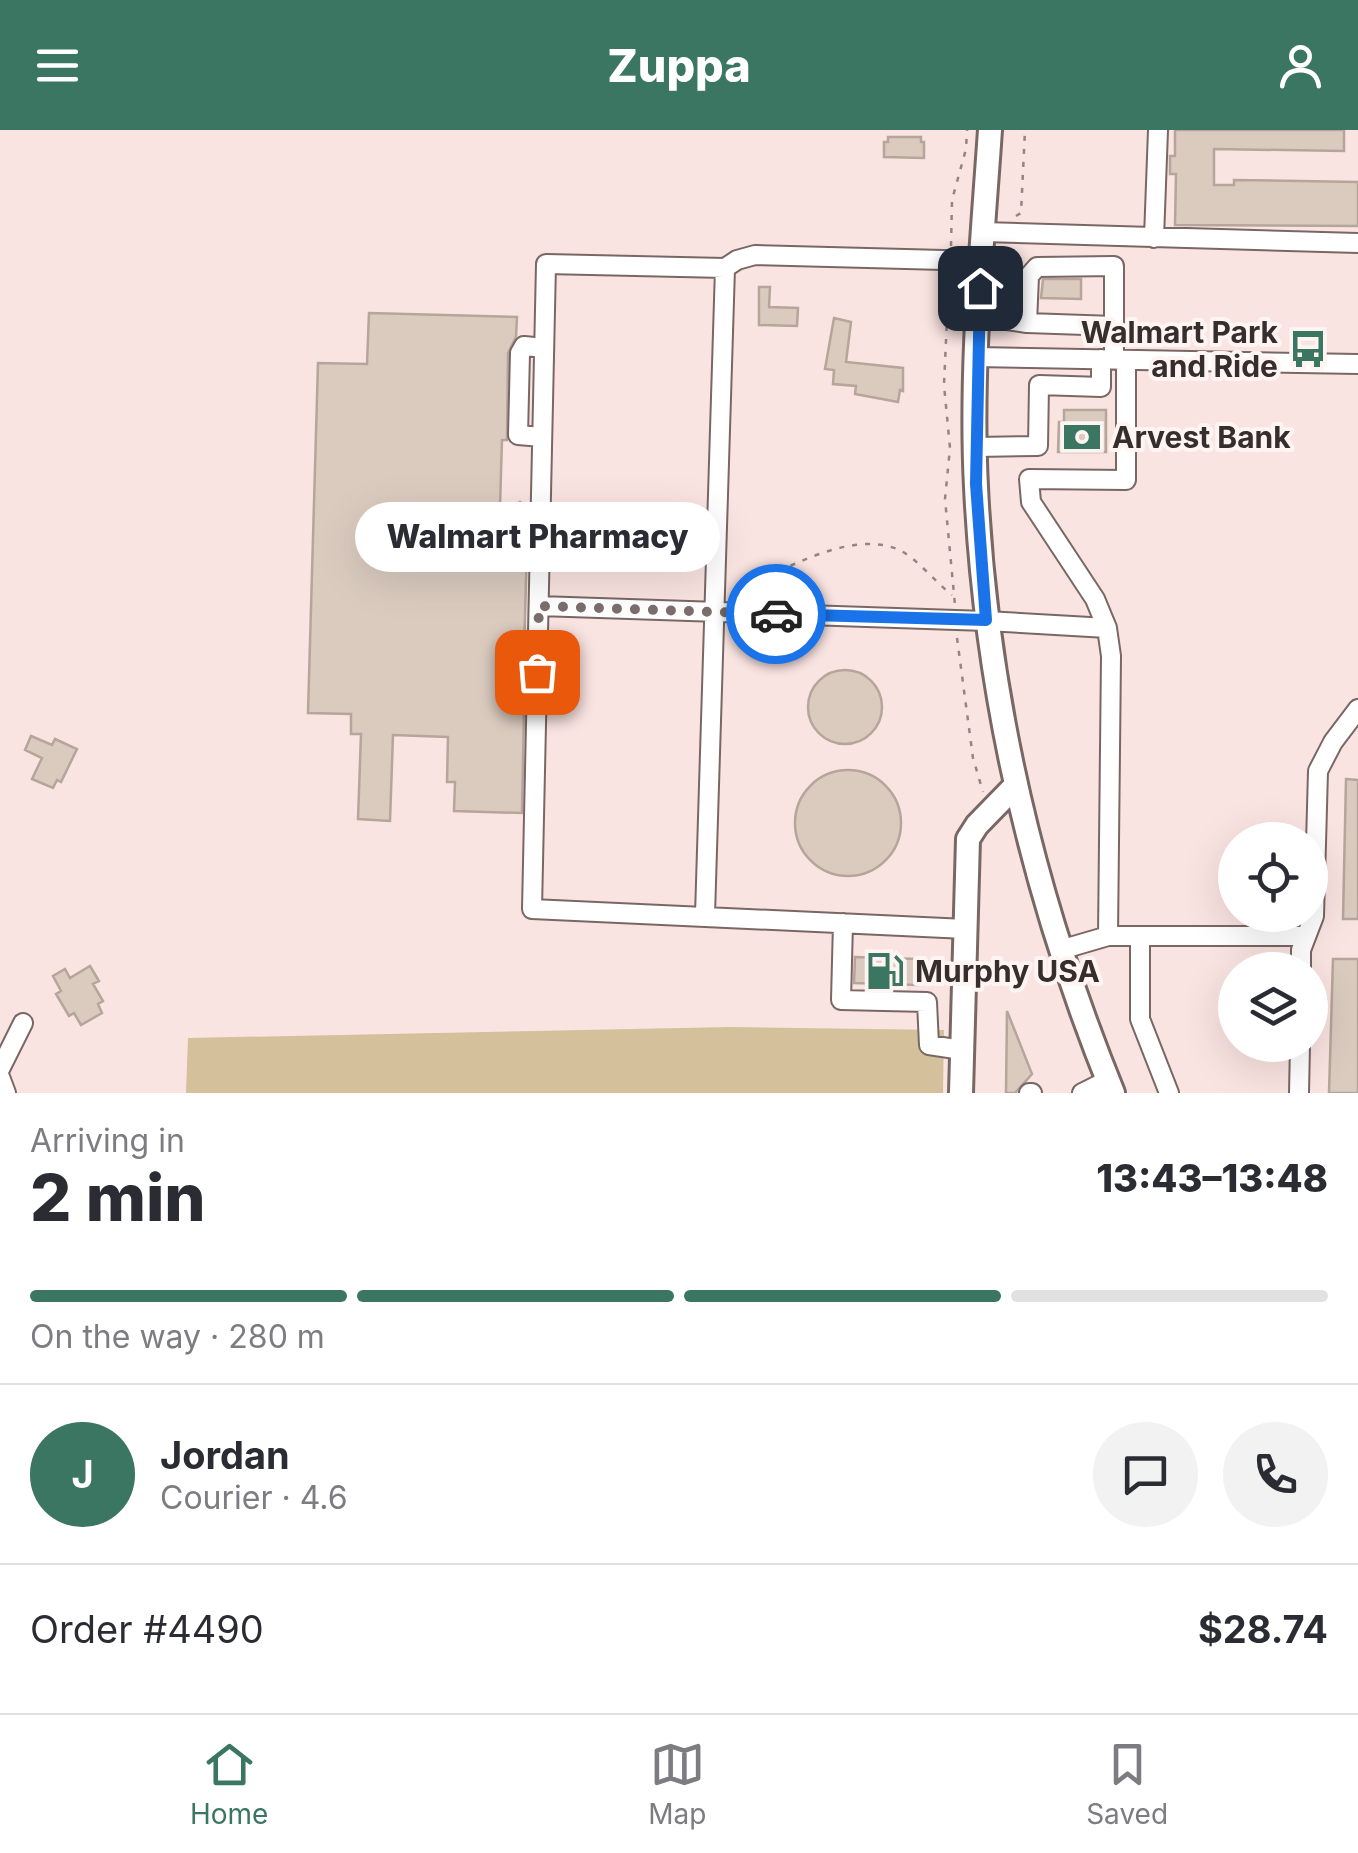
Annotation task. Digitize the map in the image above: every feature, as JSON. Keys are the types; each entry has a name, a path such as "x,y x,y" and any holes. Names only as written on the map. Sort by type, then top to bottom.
{"main road":[{"path":"990,130 976,357 976,484 986,620 1026,830 1060,950 1111,1087"},
{"path":"961,1093 968,839 1016,786"},
{"path":"982,820 998,819 1026,830"}],"street":[{"path":"1154,238 1158,130"},
{"path":"984,232 1358,243"},
{"path":"966,929 532,909 539,606 534,436 544,348 546,264 725,268 755,254 982,261"},
{"path":"1027,322 1029,276 1036,267 1114,266 1114,359 1126,480 1029,479 1030,502 1095,599 1107,628 1111,656 1108,936"},
{"path":"705,915 725,268"},
{"path":"978,316 1114,326"},
{"path":"534,436 518,435 520,353 524,346 544,348"},
{"path":"976,357 1358,364"},
{"path":"976,446 1038,446 1039,385 1102,387 1114,359"},
{"path":"539,606 986,620 1107,628"},
{"path":"1302,952 1314,916 1318,771 1333,742 1358,709"},
{"path":"843,923 841,1000 927,1002 929,1045 962,1050"},
{"path":"1060,950 1108,936 1306,936"},
{"path":"1140,936 1140,1019 1169,1093"},
{"path":"0,1068 24,1023"},
{"path":"1299,1093 1300,1062"},
{"path":"0,1077 6,1093"},
{"path":"1082,1093 1111,1087"}],"path":[{"path":"950,245 952,200 966,149 967,130"},
{"path":"1010,220 1020,212 1025,130"},
{"path":"950,274 944,384 950,464 946,498 954,604"},
{"path":"731,595 825,552 850,546 884,546 910,557 954,596"},
{"path":"956,634 973,758 984,795"}],"shaded area":[{"path":"731,1027 944,1030 943,1093 186,1093 188,1038"}],"building":[{"path":"1175,130 1344,130 1344,151 1214,149 1214,185 1234,185 1234,180 1358,182 1358,226 1175,225 1176,174 1170,174 1170,156 1175,156"},
{"path":"888,137 921,137 924,158 884,157"},
{"path":"1043,279 1081,279 1081,299 1041,298"},
{"path":"759,287 770,287 769,307 798,308 797,326 759,325"},
{"path":"369,313 517,317 516,337 508,353 507,440 502,440 500,506 515,507 520,502 528,508 524,653 517,661 511,655 496,655 496,686 507,686 507,709 524,709 522,813 454,811 455,782 447,782 448,737 393,735 390,821 358,819 361,734 351,734 351,714 308,713 318,363 367,364"},
{"path":"834,318 851,322 846,362 903,368 903,391 900,390 898,402 855,394 856,386 833,384 834,370 825,369"},
{"name":"Arvest Bank","path":"1064,410 1106,410 1106,452 1058,452 1059,422 1064,422"},
{"path":"845,670 871,681 882,707 871,733 845,744 819,733 808,707 819,681"},
{"path":"31,736 52,745 55,739 77,749 61,782 57,780 53,788 32,779 42,758 25,750"},
{"path":"848,770 868,774 885,786 897,803 901,823 897,843 885,860 868,872 848,876 828,872 811,860 799,843 795,823 799,803 811,786 828,774"},
{"path":"1346,779 1358,780 1358,919 1343,919"},
{"name":"Murphy USA","path":"855,957 917,959 917,985 854,983"},
{"path":"1333,959 1358,959 1358,1093 1329,1093"},
{"path":"90,966 99,981 93,984 103,1001 98,1004 102,1013 81,1025 74,1013 69,1016 56,994 61,991 53,976 65,969 70,978"},
{"path":"1007,1011 1032,1074 1015,1093 1006,1093"}],"way so far":[{"path":"537,672 539,606 776,614"}],"place":[{"name":"Walmart Park and Ride","path":"1308,349"},
{"name":"Arvest Bank","path":"1082,437"},
{"name":"Walmart Pharmacy","path":"537,672"},
{"name":"Murphy USA","path":"885,971"}],"route":[{"path":"776,614 986,620 976,484 980,288"}]}
